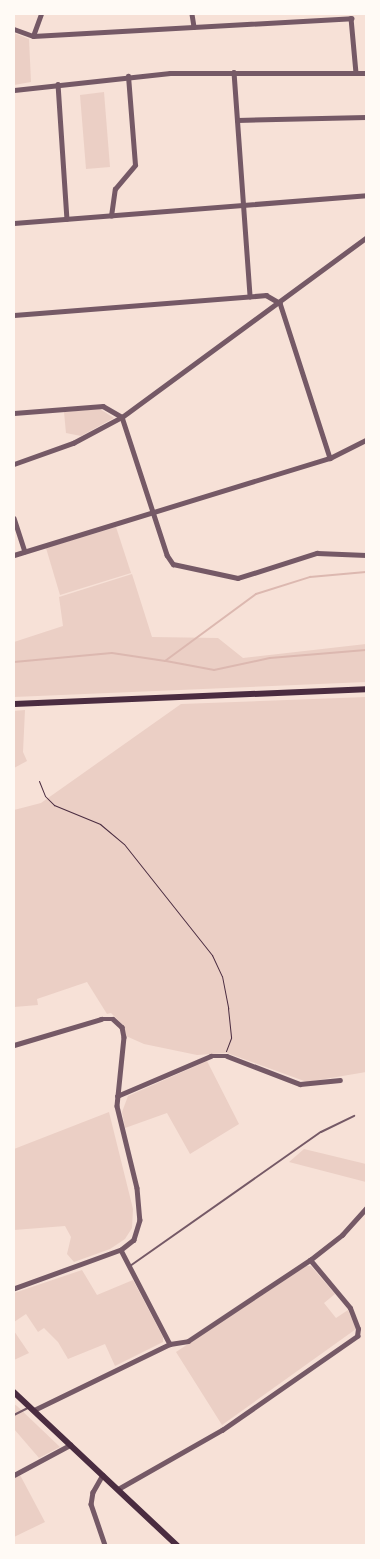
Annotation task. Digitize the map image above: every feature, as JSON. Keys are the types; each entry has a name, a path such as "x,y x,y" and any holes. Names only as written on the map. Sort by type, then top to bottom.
{"main road":[{"path":"14,704 366,689"},
{"path":"14,1392 177,1545"}],"street":[{"path":"32,36 40,14"},
{"path":"192,14 194,27"},
{"path":"14,29 32,36 351,18 356,73"},
{"path":"234,72 250,296"},
{"path":"14,90 128,76 234,72 366,73"},
{"path":"111,216 115,189 135,165 128,76"},
{"path":"58,84 67,219"},
{"path":"237,120 366,117"},
{"path":"14,223 366,195"},
{"path":"14,464 73,443 122,417 280,303 366,238"},
{"path":"14,315 266,295 280,303 330,458"},
{"path":"14,413 103,406 122,417 152,512 167,555 173,564 188,569 238,578 317,553 366,554"},
{"path":"14,555 330,458 366,440"},
{"path":"14,518 25,552"},
{"path":"14,1045 100,1019 113,1019 122,1027 124,1037 117,1096 136,1188 140,1220 134,1240 121,1250 14,1289"},
{"path":"117,1096 211,1056 234,1058 300,1084 340,1080"},
{"path":"32,1409 170,1344 188,1341 310,1260 342,1235 366,1208"},
{"path":"121,1250 170,1344"},
{"path":"118,1489 222,1430 357,1336 358,1329 350,1308 310,1260"},
{"path":"14,1474 70,1445"},
{"path":"103,1475 92,1492 91,1504 105,1545"}],"lane":[{"path":"130,1267 321,1132 354,1116"},
{"path":"14,1415 32,1409"}],"path":[{"path":"39,781 45,796 54,805 93,820 124,844 203,942 222,976 228,1008 230,1044"}],"shaded area":[{"path":"14,33 29,39 31,82 14,85"},
{"path":"104,92 110,167 86,169 80,95"},
{"path":"100,409 114,418 81,436 66,433 64,412"},
{"path":"116,527 131,573 60,595 46,548"},
{"path":"132,574 152,637 218,638 243,658 366,644 366,682 14,697 14,642 63,626 59,597"},
{"path":"366,697 366,1072 307,1082 227,1053 197,1055 144,1044 126,1036 124,1026 111,1013 107,1014 87,982 37,999 38,1005 14,1007 14,810 41,803 181,704"},
{"path":"25,710 23,752 27,761 14,768 14,711"},
{"path":"207,1061 239,1124 190,1154 167,1113 125,1128 122,1112 128,1096"},
{"path":"109,1112 133,1209 132,1228 125,1239 110,1249 74,1262 67,1254 71,1237 65,1226 14,1230 14,1149"},
{"path":"304,1149 366,1164 366,1182 289,1162"},
{"path":"306,1266 311,1266 335,1294 324,1303 336,1318 348,1310 356,1329 222,1425 176,1352"},
{"path":"82,1270 97,1295 133,1280 163,1337 163,1342 115,1366 105,1344 68,1359 58,1342 44,1328 38,1332 26,1314 14,1322 14,1293"},
{"path":"14,1331 29,1353 14,1360"},
{"path":"14,1404 60,1447 39,1458 14,1429"},
{"path":"20,1475 45,1522 14,1537 14,1478"}],"waterway":[{"path":"14,662 112,653 165,661 256,594 310,577 366,572"},
{"path":"166,661 214,670 270,658 366,650"}]}
